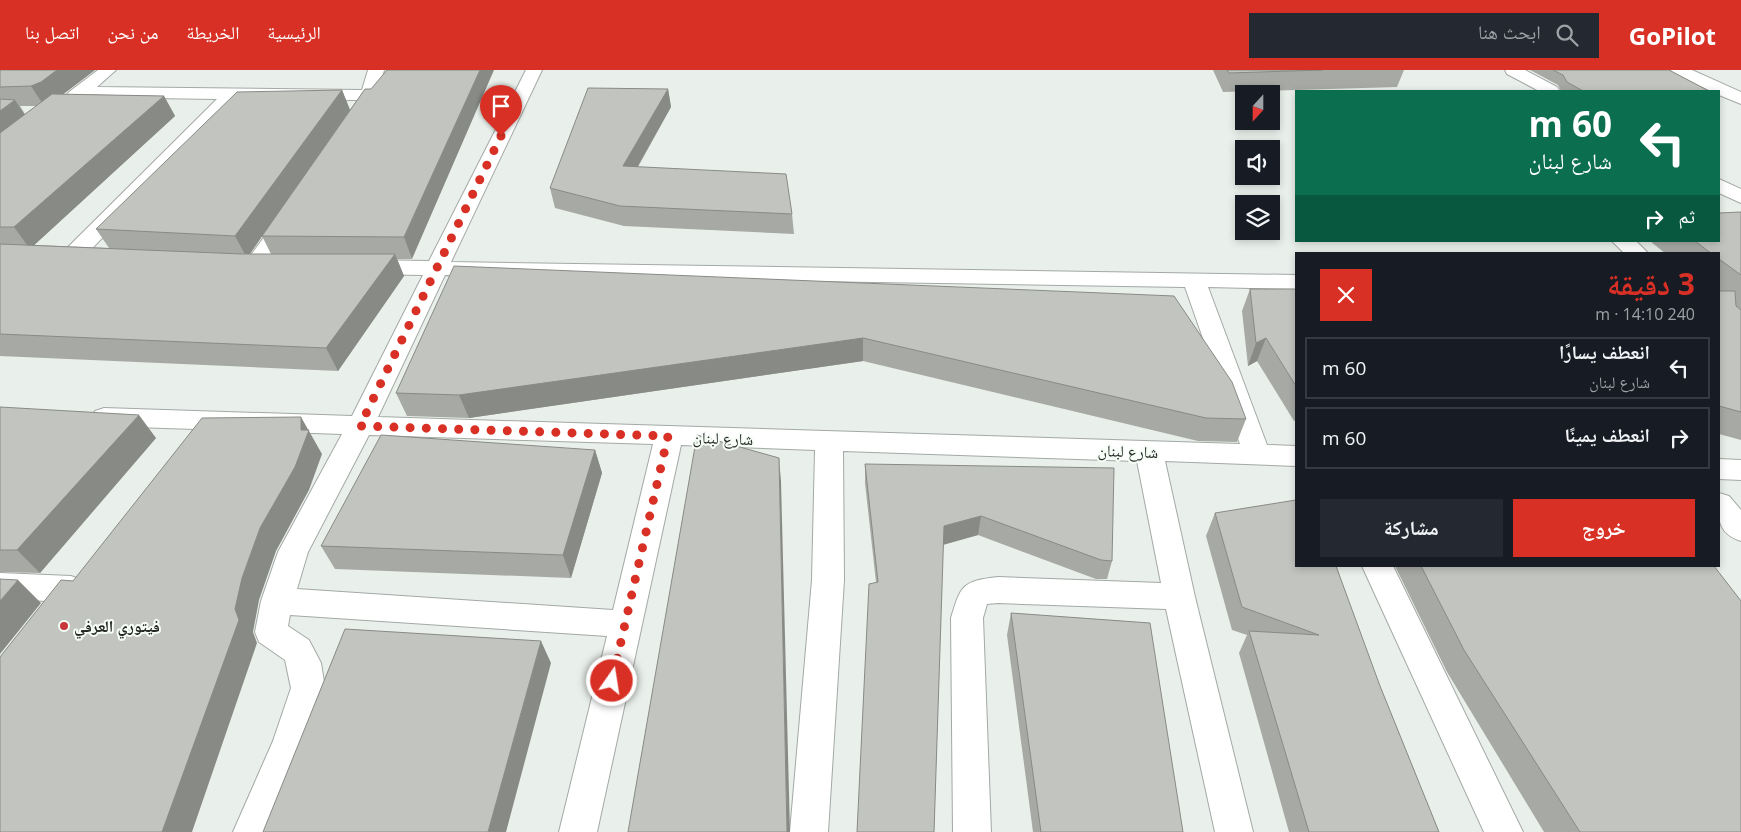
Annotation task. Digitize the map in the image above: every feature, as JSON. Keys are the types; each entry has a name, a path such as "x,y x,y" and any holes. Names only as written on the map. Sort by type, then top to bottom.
{"street":[{"path":"60,108 108,70"},
{"path":"350,129 369,95 376,70"},
{"path":"252,832 291,741 308,688 304,663 297,650 271,632 277,601 293,552 360,426 534,70"},
{"path":"1513,70 1550,90"},
{"path":"1679,70 1741,99"},
{"path":"1704,70 1741,87"},
{"path":"80,92 369,95"},
{"path":"100,259 62,258 232,93"},
{"path":"1720,186 1741,197"},
{"path":"283,267 245,266 300,201"},
{"path":"1624,242 1636,252"},
{"path":"340,267 1295,282"},
{"path":"1194,280 1257,455"},
{"name":"شارع لبنان","path":"78,416 195,432 360,426 1295,456"},
{"path":"578,832 668,436"},
{"path":"809,832 828,580 829,441"},
{"path":"1149,451 1179,597 1234,832"},
{"path":"1720,469 1741,470"},
{"path":"1720,505 1741,530"},
{"path":"1377,567 1504,832"},
{"path":"0,586 71,590"},
{"path":"972,832 967,618 973,597 980,592 998,590 1179,597"},
{"path":"277,601 625,624"}],"building":[{"path":"0,70 57,70 41,82 31,86 0,87"},
{"path":"387,70 480,70 404,237 262,236 365,89 371,89"},
{"path":"1227,70 1322,70 1229,73"},
{"path":"1553,70 1669,70 1707,90 1581,90 1567,82 1563,75"},
{"path":"588,88 668,89 623,166 786,174 792,214 620,206 550,188"},
{"path":"342,90 235,236 96,229 237,92"},
{"path":"52,94 164,96 14,227 0,227 0,133"},
{"path":"0,99 15,100 0,111"},
{"path":"1741,212 1741,275 1720,260 1720,252 1709,252 1696,242 1720,242 1720,213"},
{"path":"0,244 242,254 395,254 326,348 0,334"},
{"path":"454,266 1174,296 1232,382 1246,419 1206,418 863,338 459,395 396,393"},
{"path":"1250,289 1295,289 1295,384 1266,338 1256,343"},
{"path":"1720,291 1735,291 1736,306 1741,310 1741,412 1720,406"},
{"path":"0,407 139,415 17,550 0,550"},
{"path":"301,417 301,430 309,430 295,467 260,528 242,578 235,609 239,620 162,832 0,832 0,657 61,580 73,581 202,418"},
{"path":"381,435 595,450 563,555 321,546"},
{"path":"697,435 779,458 787,832 628,832"},
{"path":"865,464 1114,468 1112,561 1101,560 981,516 944,526 934,832 857,832 869,584 878,582"},
{"path":"1295,500 1295,567 1336,567 1380,686 1439,832 1309,832 1249,631 1319,635 1242,607 1215,513"},
{"path":"1422,567 1715,567 1741,601 1741,832 1580,832 1464,650"},
{"path":"0,579 18,580 0,601"},
{"path":"1011,613 1150,623 1183,832 1041,832"},
{"path":"345,629 541,641 488,832 263,832"}],"place":[{"name":"فيتوري العرفي","path":"64,626"}],"route":[{"path":"501,136 360,426 668,436 612,681"}]}
